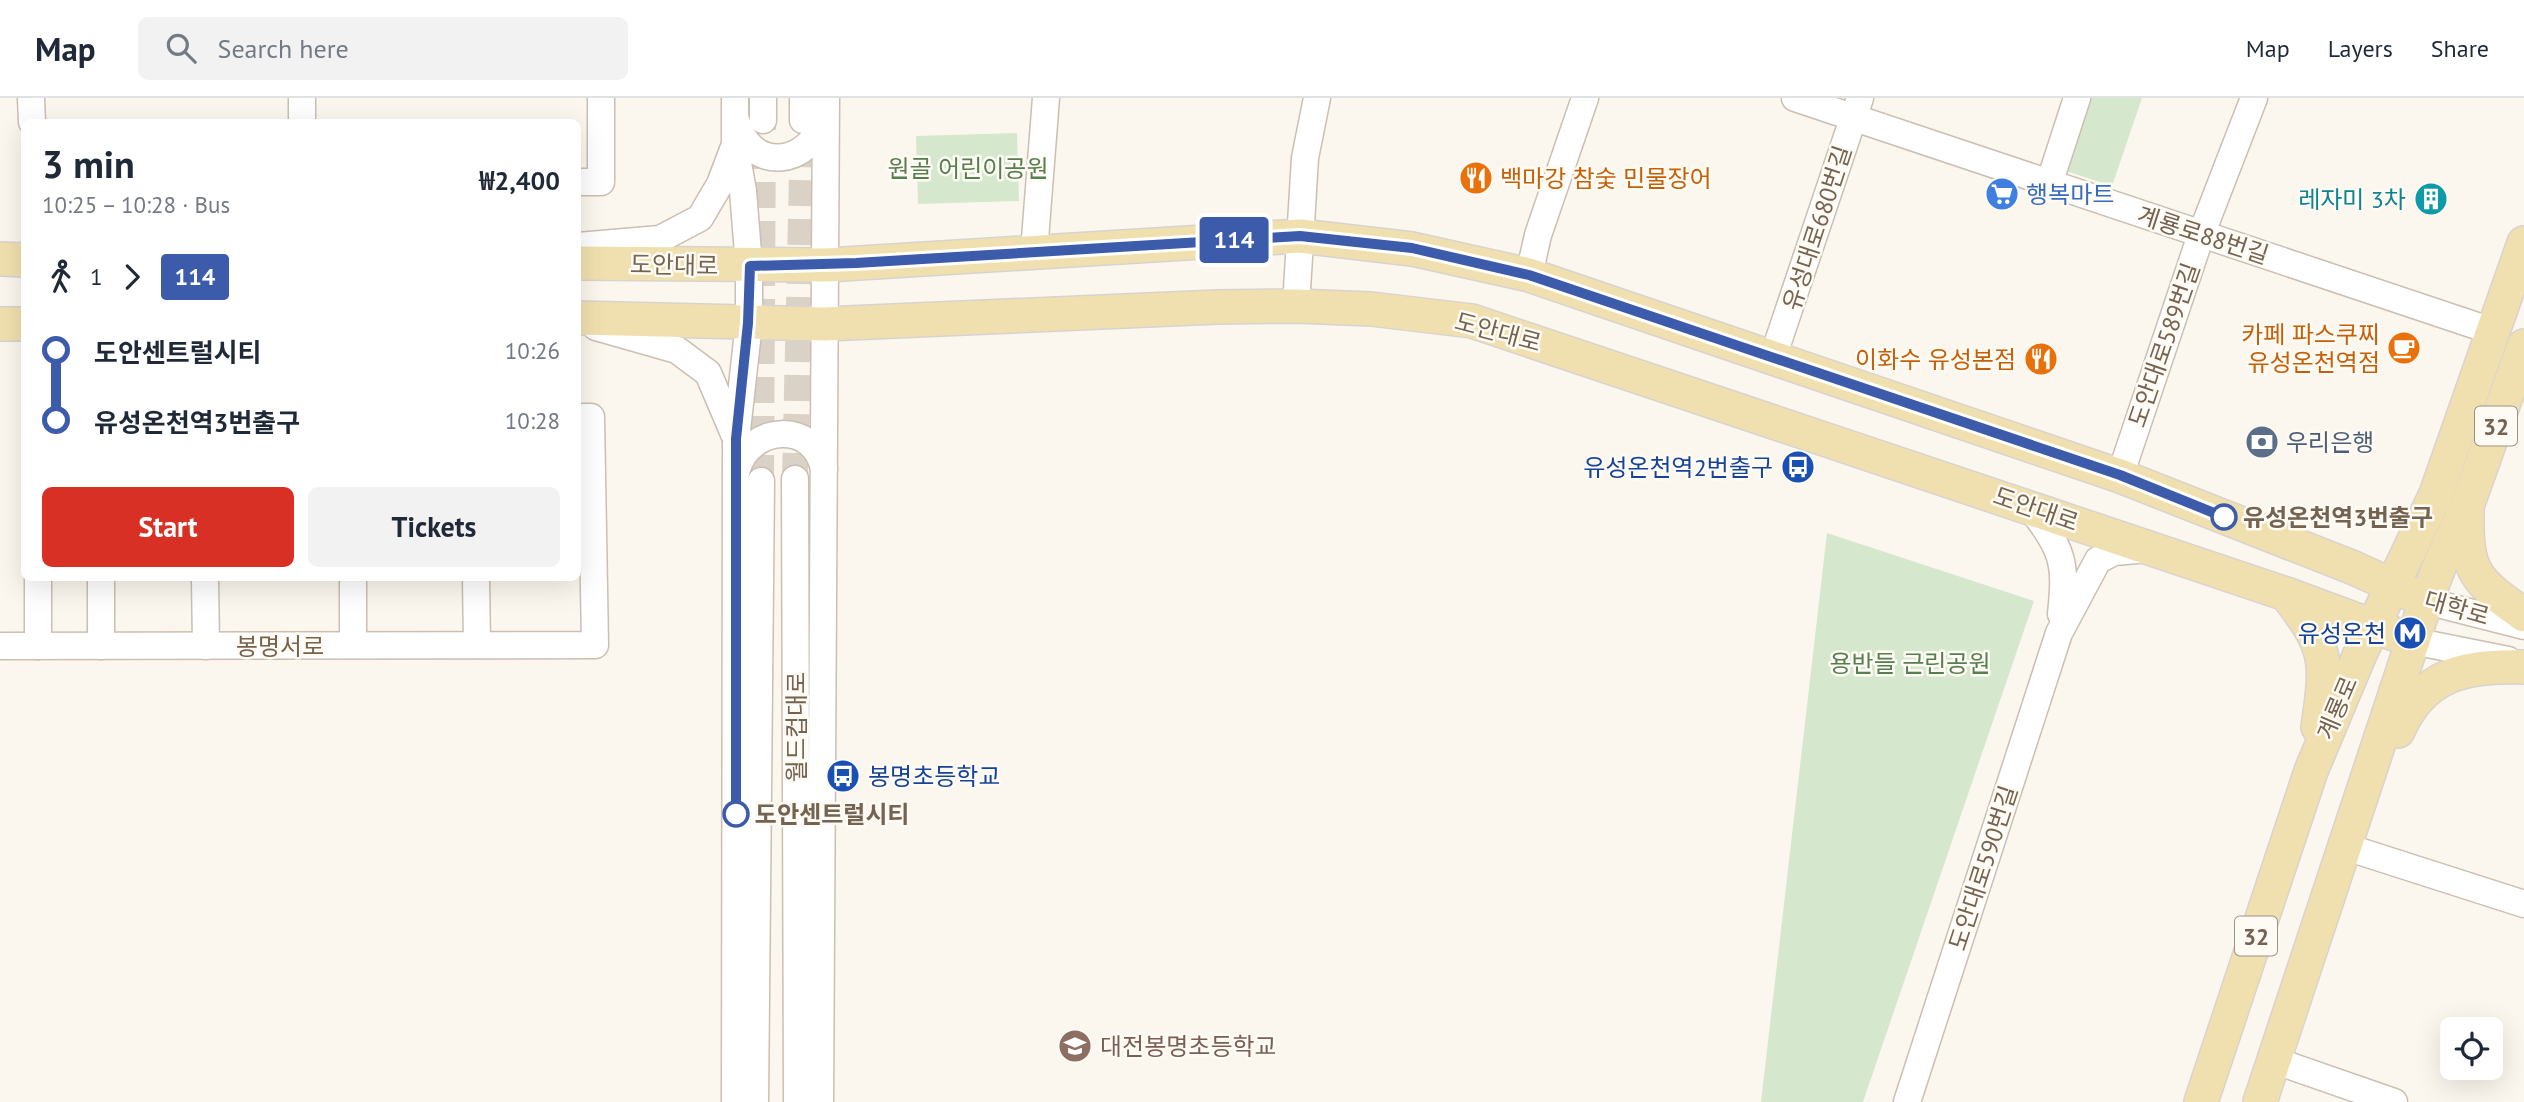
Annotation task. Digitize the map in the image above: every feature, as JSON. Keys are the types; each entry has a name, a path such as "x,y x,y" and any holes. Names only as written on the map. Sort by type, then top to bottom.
{"main road":[{"name":"도안대로","path":"581,263 827,265 1300,236 1412,248 1529,275 2120,475 2391,585"},
{"name":"계룡로","path":"2202,1102 2311,771 2391,585 2436,494 2524,243"},
{"path":"0,259 21,260"},
{"name":"도안대로","path":"581,320 825,324 1297,306 1371,309 1472,321 2373,625"},
{"path":"0,324 21,324"},
{"name":"계룡로","path":"2260,1102 2426,601 2467,506 2524,346"},
{"path":"2467,506 2467,549 2472,567 2486,588 2524,614"},
{"name":"대학로","path":"2391,585 2426,601"},
{"path":"2286,594 2314,629 2324,658 2321,703 2311,771"},
{"name":"대학로","path":"2373,625 2413,640"},
{"path":"2367,780 2420,694 2463,669 2524,665"}],"street":[{"path":"31,98 32,119"},
{"path":"302,98 302,119"},
{"path":"581,182 601,181 601,98"},
{"path":"1034,252 1046,98"},
{"path":"1297,306 1305,158 1317,98"},
{"path":"1529,275 1538,235 1585,98"},
{"name":"계룡로88번길","path":"1795,98 1856,108 2049,184 2492,331"},
{"path":"2049,184 2077,98"},
{"name":"도안대로589번길","path":"2120,475 2201,235 2254,98"},
{"path":"735,106 742,136 751,147 761,154 779,158 796,155 812,144 815,107"},
{"path":"735,106 735,146 743,191 750,266 748,323 736,439"},
{"path":"815,107 827,265 820,1102"},
{"name":"유성대로680번길","path":"1773,357 1856,108"},
{"path":"581,246 660,239 700,218 720,184 735,146"},
{"path":"581,321 677,350 708,373 726,408 748,481 755,1102"},
{"name":"봉명서로","path":"0,646 595,645 584,417"},
{"path":"735,1102 748,481 737,467 744,452 754,441 783,433 808,442 823,464 825,477"},
{"name":"월드컵대로","path":"795,479 797,1102"},
{"path":"2030,508 2060,550 2064,582 2059,633"},
{"path":"2059,633 2098,560 2114,552 2151,548"},
{"path":"38,581 38,646"},
{"path":"101,581 101,646"},
{"name":"봉명서로","path":"205,581 206,646"},
{"name":"봉명서로","path":"353,581 353,645"},
{"path":"476,581 477,645"},
{"name":"대학로","path":"2426,601 2524,626"},
{"name":"도안대로590번길","path":"1907,1102 2059,633"},
{"name":"대학로","path":"2413,640 2524,665"},
{"path":"2343,846 2524,904"},
{"path":"2273,1060 2394,1102"}],"green space":[{"path":"2081,98 2142,98 2112,186 2069,172 2061,158"},
{"name":"원골 어린이공원","path":"1017,133 1019,201 918,204 916,136"},
{"name":"용반들 근린공원","path":"1827,533 2034,601 1863,1102 1761,1102"}],"tunnel":[{"path":"761,481 763,120"},
{"path":"795,479 803,131"}],"bus line":[{"name":"114","path":"736,814 736,439 748,323 750,266 827,265 1300,236 1412,248 1529,275 2120,475 2224,517"}],"place":[{"name":"백마강 참숯 민물장어","path":"1476,178"},
{"name":"행복마트","path":"2002,194"},
{"name":"레자미 3차","path":"2431,199"},
{"name":"카페 파스쿠찌 유성온천역점","path":"2404,348"},
{"name":"이화수 유성본점","path":"2041,359"},
{"name":"우리은행","path":"2262,442"},
{"name":"유성온천역2번출구","path":"1798,467"},
{"name":"유성온천역3번출구","path":"2224,517"},
{"name":"유성온천","path":"2410,633"},
{"name":"봉명초등학교","path":"843,776"},
{"name":"도안센트럴시티","path":"736,814"},
{"name":"대전봉명초등학교","path":"1075,1046"}]}
